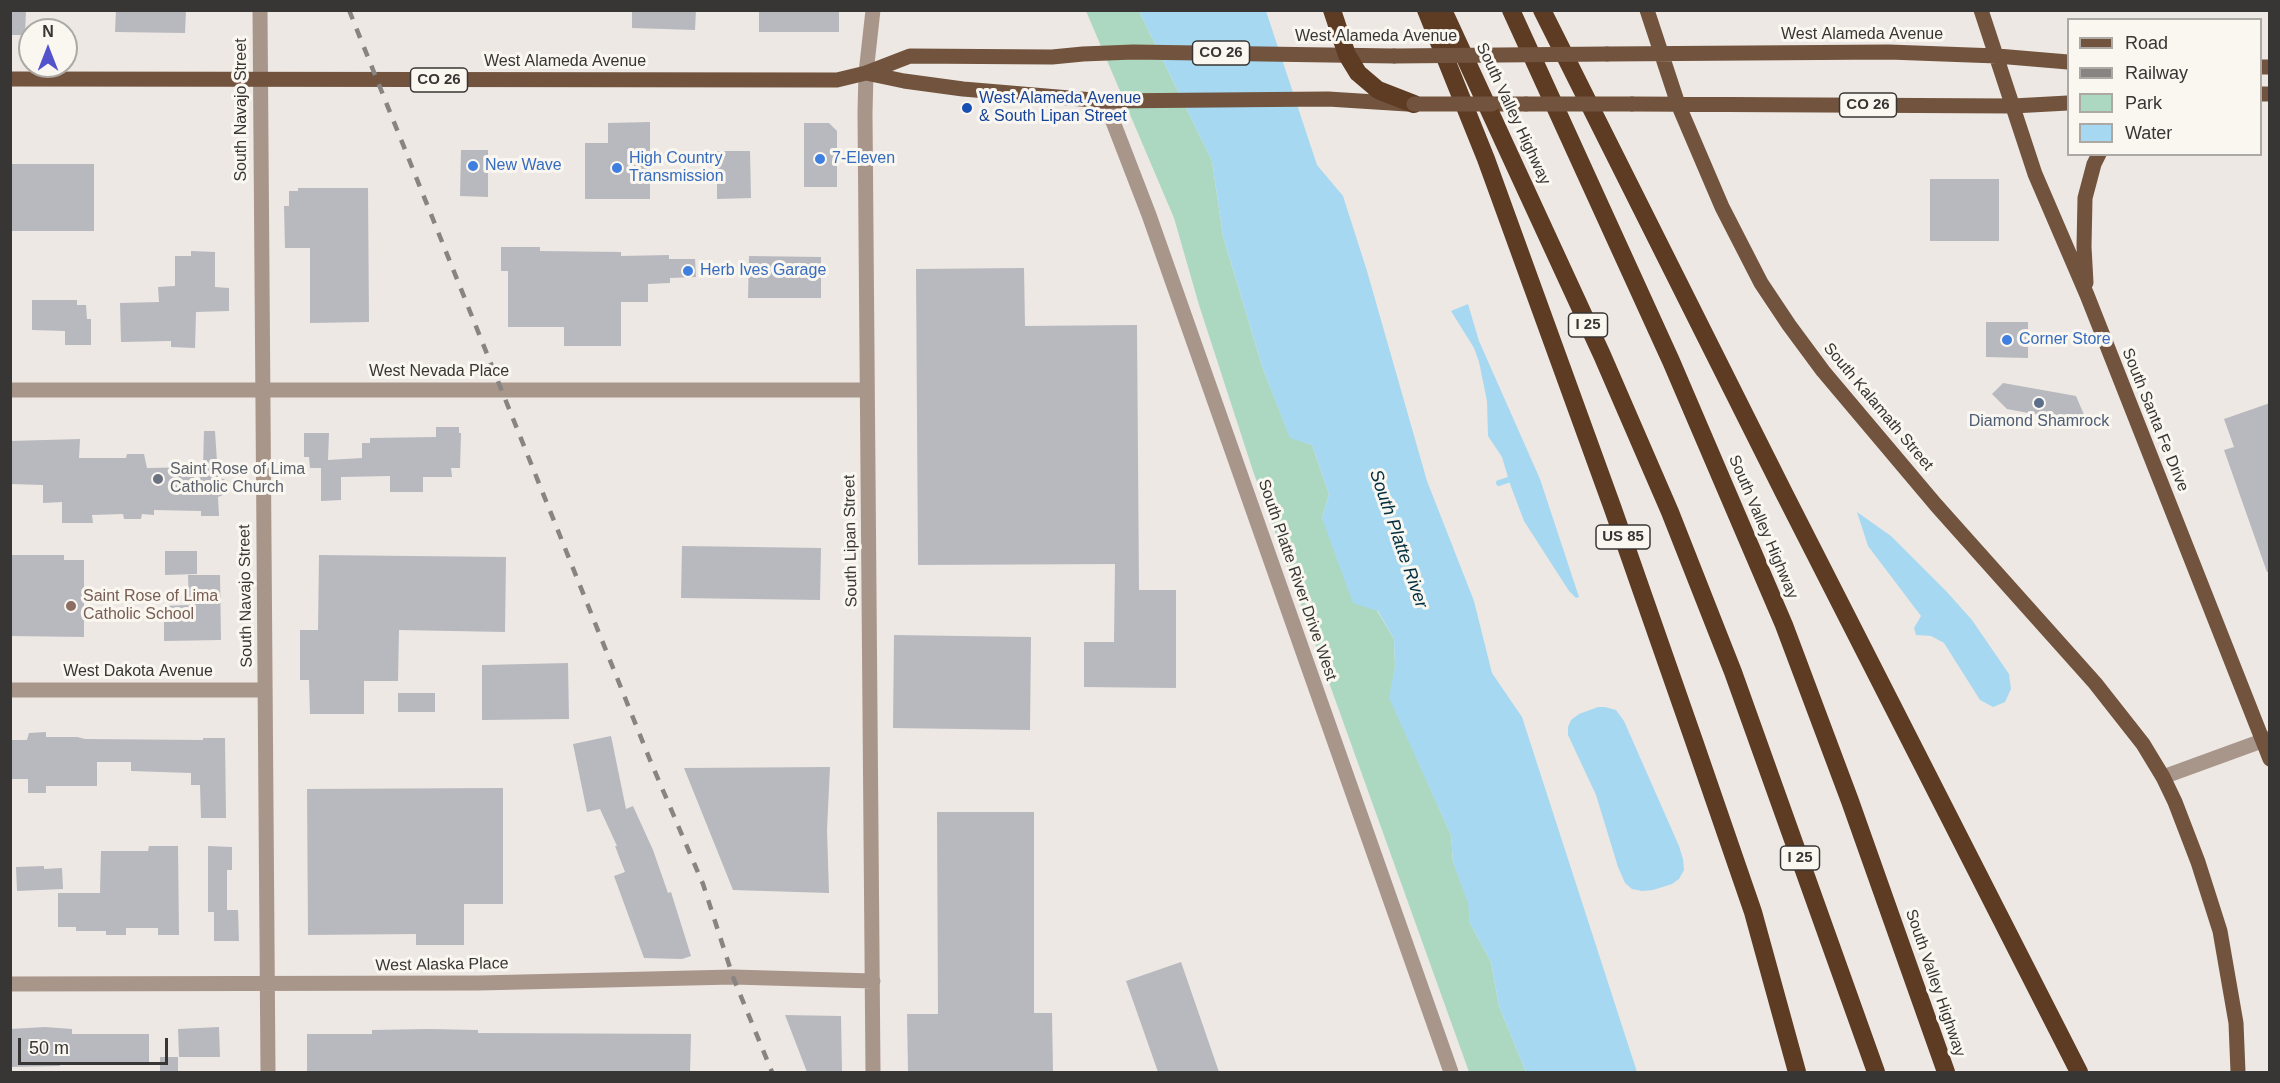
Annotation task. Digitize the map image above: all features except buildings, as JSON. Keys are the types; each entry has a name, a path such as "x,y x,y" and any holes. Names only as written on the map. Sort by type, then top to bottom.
{"highway":[{"path":"1332,10 1347,55 1358,73 1387,94 1414,104"},
{"name":"US 85","path":"1426,10 1486,159 1694,738 1753,912 1797,1072"},
{"name":"South Valley Highway","path":"1443,10 1592,333 1670,512 1733,672 1876,1072"},
{"name":"South Valley Highway","path":"1511,10 1671,361 1784,625 1850,801 1946,1072"},
{"path":"1542,10 1784,493 2079,1072"}],"main road":[{"name":"South Kalamath Street","path":"1647,10 1678,104 1739,243 1761,284 1823,371 1936,505 2095,683 2143,744 2163,777"},
{"name":"South Santa Fe Drive","path":"1981,10 2035,174 2087,296 2238,682 2266,739 2270,759"},
{"name":"West Alameda Avenue","path":"10,79 837,80 866,73 910,56 1052,57 1133,52 1394,56 1889,52 1997,56 2067,62"},
{"name":"West Alameda Avenue","path":"866,73 904,81 963,88 1105,101 1328,99 1414,104 2013,106 2067,103"},
{"path":"2087,296 2084,247 2085,198 2098,156"},
{"path":"2163,777 2198,862 2220,932 2236,1023 2238,1072"}],"street":[{"name":"South Navajo Street","path":"260,10 261,391 268,1072"},
{"name":"South Lipan Street","path":"873,10 866,73 873,1072"},
{"name":"South Platte River Drive West","path":"1105,101 1149,215 1451,1072"},
{"name":"West Nevada Place","path":"10,390 867,390"},
{"name":"West Dakota Avenue","path":"10,690 265,690"},
{"path":"2163,777 2266,739"},
{"name":"West Alaska Place","path":"10,984 479,983 733,977 873,981"}],"green space":[{"path":"1086,11 1139,11 1212,161 1223,236 1263,369 1290,437 1312,445 1329,494 1322,518 1394,639 1395,666 1390,698 1451,835 1453,862 1469,903 1470,923 1491,962 1499,1006 1526,1072 1469,1072 1253,471 1199,305 1174,218"}],"water":[{"name":"South Platte River","path":"1139,11 1266,11 1317,165 1343,196 1367,271 1427,481 1474,601 1492,673 1522,717 1637,1072 1526,1072 1499,1006 1491,962 1470,923 1468,903 1453,862 1451,835 1389,698 1395,666 1394,639 1378,611 1353,603 1322,518 1329,494 1312,445 1290,438 1263,369 1223,236 1212,161"},
{"path":"1468,304 1479,341 1540,479 1579,597 1576,598 1569,591 1524,521 1502,457 1488,436 1487,401 1479,362 1474,348 1451,311"},
{"path":"1857,512 1891,536 1972,620 2009,674 2011,689 2005,702 1993,707 1980,700 1944,643 1931,636 1916,635 1914,628 1921,616 1868,546"},
{"path":"1598,707 1616,710 1624,721 1679,846 1684,870 1679,879 1672,884 1653,890 1632,889 1625,883 1618,867 1596,795 1568,735 1571,720 1579,714"}],"waterway":[{"path":"1499,483 1508,480"}],"railway":[{"path":"349,10 650,760 703,884 733,977 772,1072"}],"place":[{"name":"West Alameda Avenue & South Lipan Street","path":"967,108"},
{"name":"7-Eleven","path":"820,159"},
{"name":"New Wave","path":"473,166"},
{"name":"High Country Transmission","path":"617,168"},
{"name":"Herb Ives Garage","path":"688,271"},
{"name":"Corner Store","path":"2007,340"},
{"name":"Diamond Shamrock","path":"2039,403"},
{"name":"Saint Rose of Lima Catholic Church","path":"158,479"},
{"name":"Saint Rose of Lima Catholic School","path":"71,606"}]}
